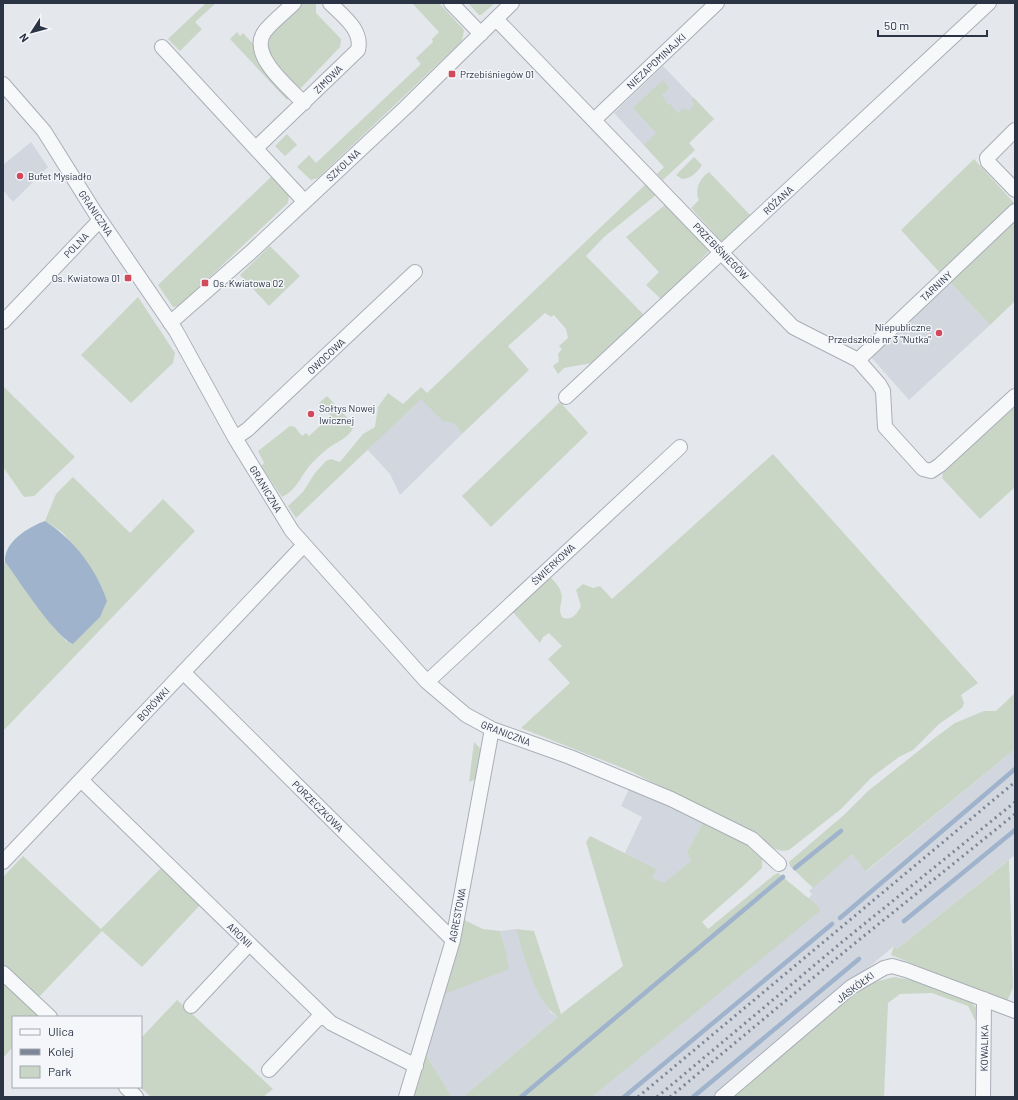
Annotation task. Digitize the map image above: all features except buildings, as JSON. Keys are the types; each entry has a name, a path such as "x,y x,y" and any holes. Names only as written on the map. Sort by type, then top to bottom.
{"street":[{"path":"294,3 265,31 262,37 261,45 266,63 304,103"},
{"name":"ZIMOWA","path":"256,148 358,50 359,40 356,30 330,3"},
{"path":"451,3 481,34"},
{"name":"SZKOLNA","path":"170,323 304,202 512,3"},
{"name":"NIEZAPOMINAJKI","path":"594,120 717,3"},
{"name":"RÓŻANA","path":"566,397 989,3"},
{"name":"PRZEBIŚNIEGÓW","path":"496,19 794,327 858,360 880,384 883,391 885,427 923,469 927,471 934,470 1015,396"},
{"path":"162,47 304,202"},
{"name":"GRANICZNA","path":"3,84 44,131 100,220 170,323 202,376 235,438 288,525 303,546 427,682 466,715 492,729 633,782 671,799 752,839 779,864"},
{"path":"1015,130 989,154 987,158 988,162 1015,190"},
{"name":"TARNINY","path":"858,360 1015,211"},
{"name":"POLNA","path":"3,322 100,220"},
{"name":"OWOCOWA","path":"235,438 247,430 415,272"},
{"name":"ŚWIERKOWA","path":"427,682 680,447"},
{"name":"BORÓWKI","path":"3,862 303,546"},
{"name":"PORZECZKOWA","path":"183,672 453,940"},
{"name":"AGRESTOWA","path":"406,1097 453,940 492,729"},
{"name":"ARONII","path":"80,780 331,1023 416,1066"},
{"path":"191,1006 249,944"},
{"name":"JASKÓŁKI","path":"722,1097 851,987 877,970 892,966 1015,1011"},
{"path":"3,973 49,1016"},
{"name":"KOWALIKA","path":"983,1097 984,999"},
{"path":"269,1070 322,1014"},
{"path":"127,1088 136,1097"}],"shaded area":[{"path":"663,66 714,119 664,167 614,113"},
{"path":"31,142 48,167 13,202 3,190 3,165"},
{"name":"Niepubliczne Przedszkole nr 3 \"Nutka\"","path":"950,282 990,325 909,400 871,357"},
{"path":"421,398 443,420 455,424 462,434 400,495 390,474 367,449"},
{"path":"1015,749 1015,855 897,949 894,946 715,1097 592,1097 816,913 804,904 812,894 809,891 852,854 867,871"},
{"path":"630,787 703,823 687,852 691,861 664,884 652,878 657,869 625,853 642,817 621,806"},
{"path":"516,929 530,972 545,1004 551,1013 558,1017 463,1097 452,1097 424,1052 442,995 506,952 500,931"}],"green space":[{"path":"206,3 216,3 195,22 202,29 180,51 168,39"},
{"path":"300,3 316,3 316,13 341,39 340,47 300,89 270,58 266,50 269,30"},
{"path":"412,3 439,3 464,30 462,41 318,178 311,180 297,167 309,155 316,163 421,64 416,58 433,42 432,39 439,32"},
{"path":"468,3 495,3 479,15"},
{"path":"237,32 240,36 243,33 256,47 289,97 287,100 230,39"},
{"path":"663,80 669,88 662,95 667,104 670,104 678,113 684,108 690,111 694,103 691,100 694,98 714,119 689,143 695,150 663,180 657,174 664,167 644,145 656,133 633,108"},
{"path":"287,134 297,145 285,156 275,146"},
{"path":"694,157 702,165 696,173 685,179 682,179 676,175"},
{"path":"974,159 1015,204 940,273 901,230"},
{"path":"709,172 752,217 724,244 691,208 699,200 697,192 699,184"},
{"path":"273,175 289,195 288,203 179,306 173,307 158,285"},
{"path":"647,183 656,192 656,195 604,237 586,256 645,316 592,363 564,368 558,374 553,366 559,361 558,354 562,349 559,346 568,338 566,329 554,315 551,317 545,313 508,346 529,370 462,434 455,424 443,421 421,399 296,518 288,506 303,492 315,473 326,461 331,459 340,462 363,434 375,427 378,407 388,393 403,404 421,387 427,393"},
{"path":"668,204 711,249 662,300 646,285 659,272 626,237"},
{"path":"1015,221 1015,301 990,325 950,282"},
{"path":"270,246 300,276 269,306 240,275"},
{"path":"138,297 175,353 173,363 131,403 81,355"},
{"path":"3,386 75,457 34,496 24,497 3,467"},
{"path":"327,396 354,425 346,437 330,447 312,463 292,490 282,497 261,466 264,463 258,451 290,426 295,427 302,436 306,433 309,436 331,416 319,403"},
{"path":"560,402 588,433 491,527 462,496"},
{"path":"1012,407 1015,410 1015,487 980,519 942,478 943,473"},
{"path":"773,454 978,683 961,695 964,703 962,708 939,724 913,750 899,757 872,777 841,809 789,850 785,851 777,850 762,838 630,771 521,728 570,683 548,659 562,646 549,633 543,637 540,643 513,612 550,577 557,584 560,590 562,600 560,612 563,618 572,617 581,606 576,590 583,584 593,588 600,586 612,599"},
{"path":"73,477 130,533 163,499 195,531 3,731 3,563 5,562 55,629 67,642 89,565 62,532 45,521 56,494"},
{"path":"1015,693 1015,749 866,871 852,854 813,888 790,866 789,862 845,814 868,791 936,737 955,723 984,711 996,711"},
{"path":"474,742 483,751 478,774 473,781 469,782"},
{"path":"703,823 735,836 751,845 761,855 762,860 762,868 702,922 708,929 778,873 818,906 820,911 592,1097 463,1097 558,1017 543,1001 531,977 516,929 534,931 561,1014 623,966 586,842 590,836 657,869 652,878 664,883 691,861 687,852"},
{"path":"23,856 101,929 161,868 200,905 142,967 102,931 38,998 3,965 3,877"},
{"path":"1009,860 1013,987 1007,1002 891,955 894,946 897,949"},
{"path":"462,919 483,929 500,931 509,969 442,995"},
{"path":"894,977 912,980 971,1002 976,1008 978,1021 975,1020 968,1006 932,993 900,994 888,1003 884,1097 730,1097 849,998 871,983"},
{"path":"3,983 38,1016 12,1016 12,1048 3,1058"},
{"path":"177,1000 273,1089 263,1097 151,1097 141,1088 142,1037"},
{"path":"424,1052 452,1097 412,1097"}],"water":[{"path":"45,521 65,537 83,556 97,577 107,601 100,617 73,644 65,639 56,630 37,607 5,562 6,554 13,541 25,531"}],"waterway":[{"path":"840,918 1015,769"},
{"path":"904,921 1015,830"},
{"path":"795,868 841,831"},
{"path":"521,1097 783,877"},
{"path":"624,1097 832,924"},
{"path":"693,1097 859,959"}],"railway":[{"path":"638,1097 1015,782"},
{"path":"657,1097 842,942 1015,802"},
{"path":"670,1097 849,948 1015,814"}],"place":[{"name":"Przebiśniegów 01","path":"452,74"},
{"name":"Bufet Mysiadło","path":"20,176"},
{"name":"Os. Kwiatowa 01","path":"128,278"},
{"name":"Os. Kwiatowa 02","path":"205,283"},
{"name":"Niepubliczne Przedszkole nr 3 \"Nutka\"","path":"939,333"},
{"name":"Sołtys Nowej Iwicznej","path":"311,414"}]}
